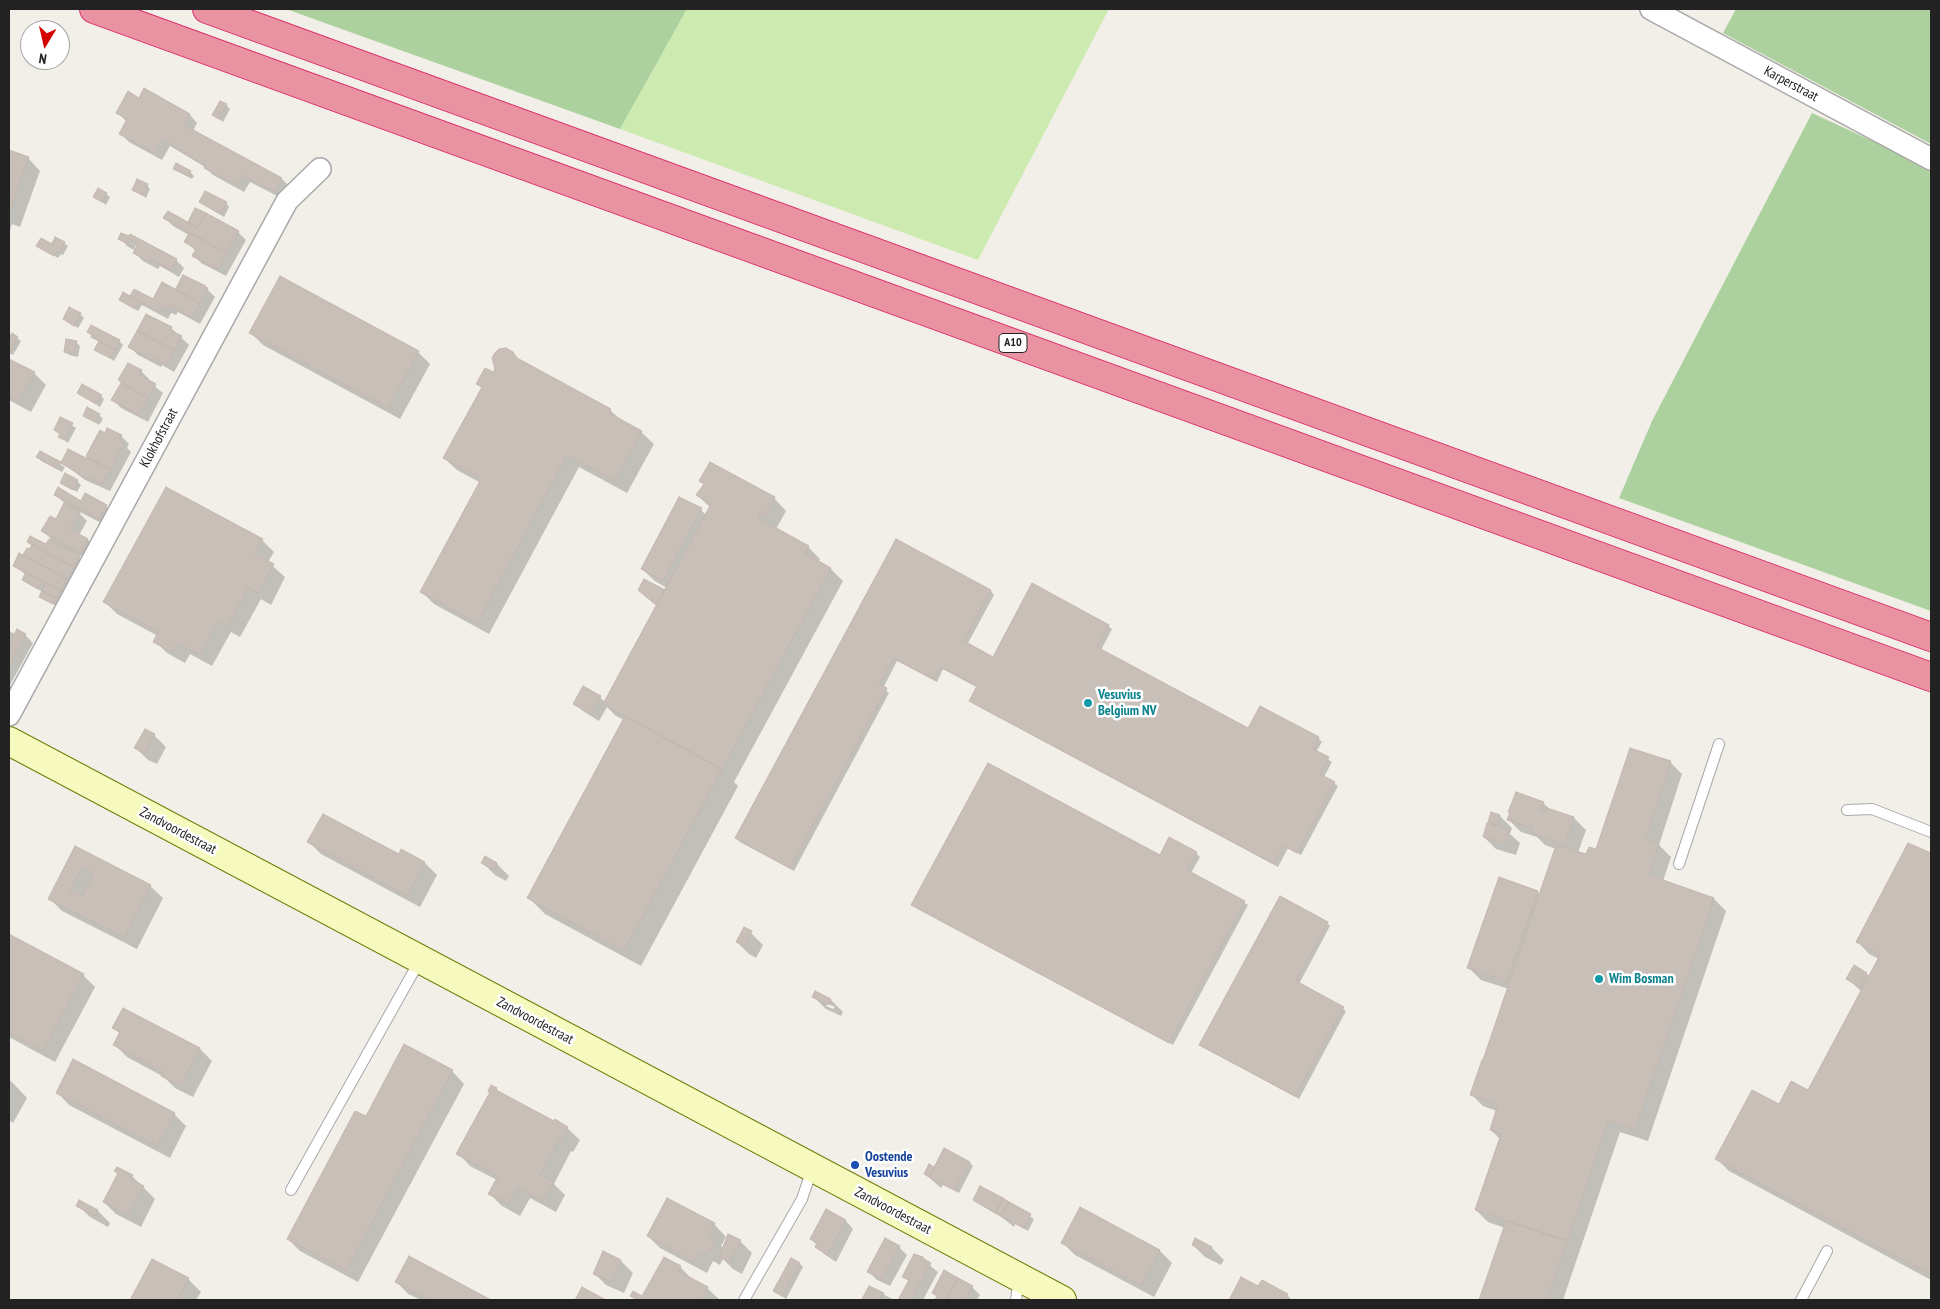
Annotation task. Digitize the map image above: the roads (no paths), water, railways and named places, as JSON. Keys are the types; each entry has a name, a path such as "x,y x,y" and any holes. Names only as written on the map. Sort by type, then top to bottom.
{"highway":[{"name":"A10","path":"94,9 1931,677"},
{"path":"207,9 1931,637"}],"main road":[{"name":"Zandvoordestraat","path":"9,741 812,1168 1017,1289 1062,1300"}],"street":[{"name":"Karperstraat","path":"1651,9 1931,159"},
{"name":"Klokhofstraat","path":"9,716 286,201 320,169"}],"lane":[{"path":"1678,864 1719,744"},
{"path":"1847,810 1872,809 1931,832"},
{"path":"291,1190 420,960"},
{"path":"744,1300 802,1199 812,1168"},
{"path":"1801,1300 1827,1250"}],"place":[{"name":"Vesuvius Belgium NV","path":"1088,703"},
{"name":"Wim Bosman","path":"1599,979"},
{"name":"Oostende Vesuvius","path":"855,1165"}]}
